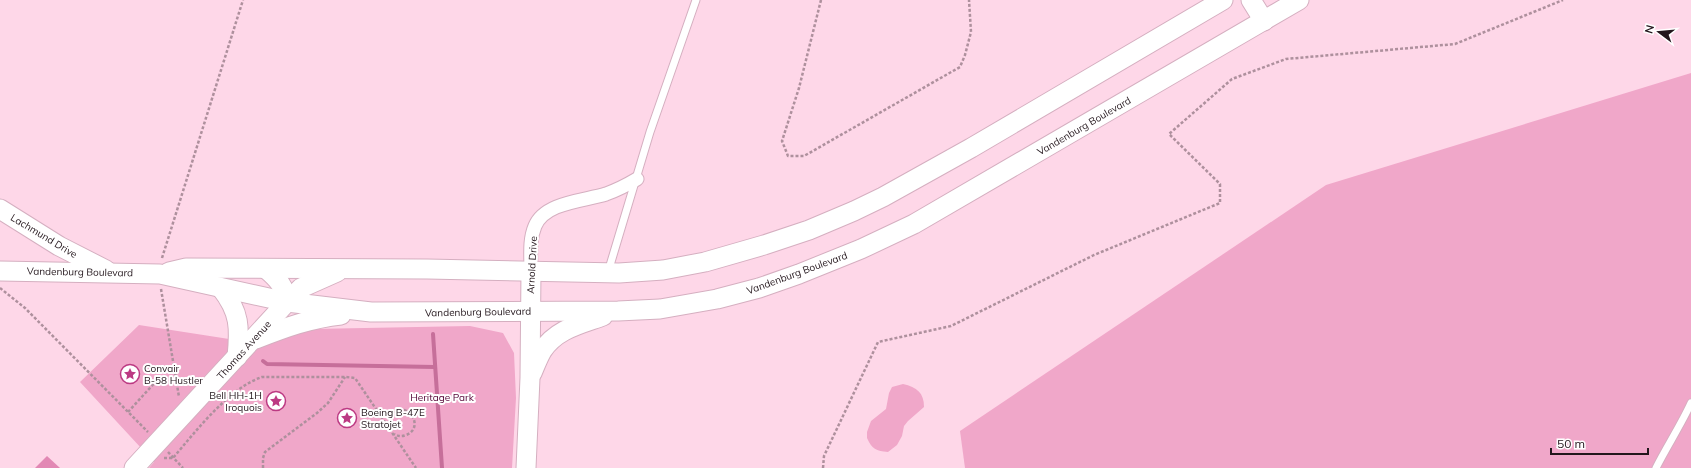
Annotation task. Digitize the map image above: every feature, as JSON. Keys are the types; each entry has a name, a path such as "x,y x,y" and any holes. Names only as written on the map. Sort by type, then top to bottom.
{"street":[{"name":"Vandenburg Boulevard","path":"160,274 186,268 608,273 663,270 705,262 764,246 809,230 883,197 971,148 1223,0"},
{"path":"1251,0 1264,21"},
{"name":"Vandenburg Boulevard","path":"0,271 160,274 287,302 371,312 618,311 660,309 717,299 758,288 799,274 861,249 927,216 1300,0"},
{"name":"Arnold Drive","path":"526,468 530,378 532,237 535,225 540,217 555,207 605,194 621,188 637,179"},
{"name":"Lachmund Drive","path":"0,208 59,246 111,272"},
{"path":"266,269 281,283 287,302"},
{"name":"Thomas Avenue","path":"134,468 301,288 344,269"},
{"path":"221,288 232,305 239,324 237,357"},
{"path":"530,378 542,350 561,332 618,311"},
{"path":"251,341 319,317 371,312"}],"lane":[{"path":"608,273 650,132 696,0"},
{"path":"1656,468 1691,403"}],"path":[{"path":"190,438 183,416 160,274 243,0"},
{"path":"821,0 799,88 782,141 788,156 804,156 960,68 971,32 969,0"},
{"path":"823,468 824,456 878,342 951,326 1094,255 1220,203 1220,184 1169,134 1232,80 1286,59 1455,44 1563,0"},
{"path":"0,288 25,308 183,468"},
{"path":"158,463 164,458 173,458 230,396 250,381 262,377 346,377 355,378 416,468"},
{"path":"263,468 263,458 265,452 328,403 346,377"},
{"path":"128,412 159,378"},
{"path":"390,429 389,420 394,413 401,410 412,415 415,423 409,434 400,436 392,432"}],"green space":[{"path":"1691,73 1691,468 965,468 960,431 1326,185"},
{"name":"Heritage Park","path":"139,325 229,339 312,329 470,326 503,333 514,353 516,398 512,468 149,468 154,462 80,382"},
{"path":"903,384 919,391 923,398 924,407 904,426 902,436 897,445 888,452 877,450 871,445 867,438 867,432 871,421 886,409 889,393 892,387"}],"building":[{"path":"47,456 60,468 35,468"}],"waterway":[{"path":"433,334 442,468"},
{"path":"263,361 267,364 435,367"}],"place":[{"name":"Convair B-58 Hustler","path":"130,374"},
{"name":"Bell HH-1H Iroquois","path":"276,401"},
{"name":"Boeing B-47E Stratojet","path":"347,418"}]}
